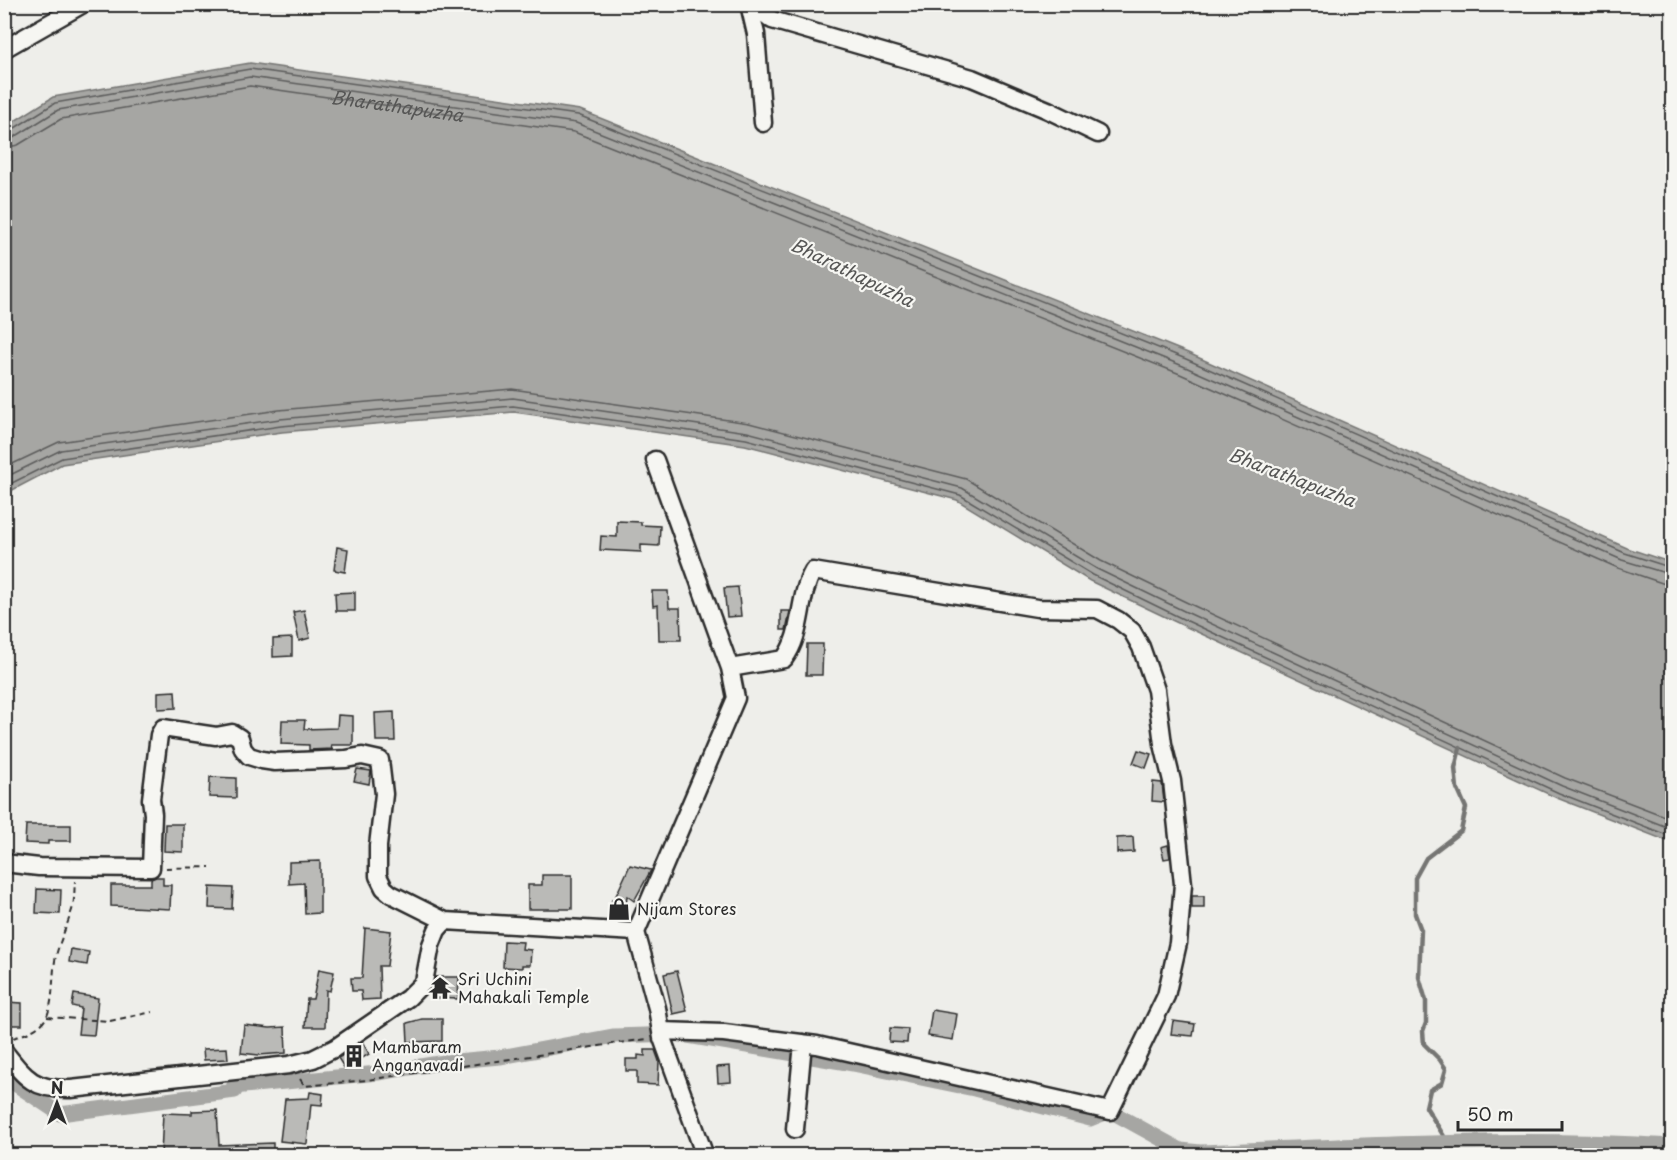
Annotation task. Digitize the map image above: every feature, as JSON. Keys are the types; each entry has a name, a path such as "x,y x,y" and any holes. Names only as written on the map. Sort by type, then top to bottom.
{"street":[{"path":"4,49 83,4"},
{"path":"751,4 756,34 763,123"},
{"path":"751,4 772,20 972,78 1098,134"},
{"path":"656,460 730,668 736,698 636,932 657,1008 661,1034 705,1155"},
{"path":"661,1034 724,1033 803,1043 1110,1111 1166,996 1178,943 1183,884 1172,780 1163,744 1156,690 1141,647 1132,631 1118,620 1097,609 1037,608 813,571 807,582 794,646 784,659 730,668"},
{"path":"4,863 39,867 151,868 153,814 151,799 159,735 163,728 216,736 232,733 240,738 243,749 249,756 262,760 275,762 346,759 362,756 380,760 384,794 378,846 378,876 384,888 411,905 445,921 636,932"},
{"path":"4,1051 35,1084 49,1089 70,1089 289,1065 313,1059 336,1048 408,998 424,982 431,945 437,930 445,921"},
{"path":"795,1129 803,1043"}],"path":[{"path":"4,1040 25,1035 37,1028 46,1017 51,998 55,961 72,911 76,866"},
{"path":"151,868 210,867"},
{"path":"46,1017 110,1021 152,1012"},
{"path":"296,1073 305,1086 367,1080 643,1039 661,1034"}],"water":[{"name":"Bharathapuzha","path":"250,63 580,110 1188,353 1627,548 1672,563 1672,843 1557,798 1090,581 957,500 745,445 514,412 282,432 62,464 5,494 5,127 53,97"}],"building":[{"path":"617,521 660,526 659,546 641,545 641,552 600,550 601,536 617,537"},
{"path":"337,547 348,549 345,572 334,570"},
{"path":"738,587 741,616 727,617 724,588"},
{"path":"652,591 668,591 669,608 680,608 681,640 659,640 658,605 653,606"},
{"path":"355,592 355,611 336,611 335,593"},
{"path":"304,610 310,638 299,641 293,612"},
{"path":"781,611 790,611 786,630 781,630"},
{"path":"292,638 292,656 273,657 273,639"},
{"path":"807,644 823,644 822,675 806,675"},
{"path":"175,691 176,708 158,709 158,692"},
{"path":"394,712 395,741 376,741 375,713"},
{"path":"338,715 353,716 353,745 331,745 332,749 309,750 309,745 281,744 282,720 305,720 304,729 337,728"},
{"path":"1138,750 1151,754 1146,768 1133,763"},
{"path":"357,769 371,771 369,784 354,781"},
{"path":"210,777 236,778 236,798 209,797"},
{"path":"1153,782 1162,783 1164,802 1152,801"},
{"path":"165,824 183,824 183,852 164,851"},
{"path":"26,825 71,825 71,841 48,841 48,844 25,843"},
{"path":"1133,837 1134,852 1117,853 1117,838"},
{"path":"1168,845 1170,858 1164,859 1161,847"},
{"path":"320,861 320,913 305,914 304,883 289,884 289,862"},
{"path":"630,865 651,870 634,901 627,896 625,917 610,918 612,900"},
{"path":"542,875 572,875 572,909 528,909 528,885 542,885"},
{"path":"163,877 163,885 171,885 170,909 111,906 111,885 151,885 151,879"},
{"path":"210,887 233,888 232,909 209,908"},
{"path":"37,889 61,890 60,914 36,913"},
{"path":"1192,896 1204,896 1204,908 1192,908"},
{"path":"365,928 391,931 387,966 379,966 380,999 362,1000 361,991 352,991 351,978 362,978"},
{"path":"504,941 523,942 522,949 531,950 530,965 522,965 522,968 503,967"},
{"path":"71,949 89,952 87,965 69,962"},
{"path":"319,969 334,972 330,991 326,990 325,1027 305,1027 307,999 313,999"},
{"path":"677,971 687,1011 673,1014 664,974"},
{"name":"Sri Uchini Mahakali Temple","path":"436,977 459,977 458,999 433,998"},
{"path":"74,994 98,998 94,1035 78,1034 81,1008 72,1006"},
{"path":"5,1002 22,1003 22,1025 5,1025"},
{"path":"932,1010 957,1014 953,1040 928,1036"},
{"path":"422,1019 442,1019 442,1041 408,1042 407,1023"},
{"path":"1173,1021 1195,1024 1193,1036 1171,1034"},
{"path":"244,1025 285,1027 286,1053 259,1055 241,1053"},
{"path":"890,1028 908,1029 907,1043 889,1042"},
{"name":"Mambaram Anganavadi","path":"363,1043 369,1054 345,1069 338,1058"},
{"path":"227,1048 228,1059 204,1060 203,1049"},
{"path":"645,1050 655,1050 659,1061 658,1085 637,1084 637,1071 626,1071 626,1059 638,1059 638,1055 645,1056"},
{"path":"730,1066 731,1082 718,1083 717,1067"},
{"path":"310,1092 323,1094 322,1105 311,1104 307,1144 280,1141 285,1099 309,1098"},
{"path":"217,1110 219,1145 273,1143 273,1155 161,1155 163,1113 192,1114 192,1111"}],"waterway":[{"path":"1456,1156 1426,1107 1430,1090 1442,1083 1446,1069 1424,1044 1426,1001 1419,977 1421,930 1415,914 1415,878 1426,858 1461,831 1466,808 1457,788 1455,768 1460,748"},
{"path":"4,1075 60,1114 235,1091 233,1087 378,1073 445,1062 500,1057 614,1036 676,1034 853,1064 974,1089 1090,1119 1110,1111 1181,1150 1200,1152 1377,1144 1495,1142 1672,1146"}],"place":[{"name":"Nijam Stores","path":"619,909"},
{"name":"Sri Uchini Mahakali Temple","path":"440,988"},
{"name":"Mambaram Anganavadi","path":"354,1056"}]}
